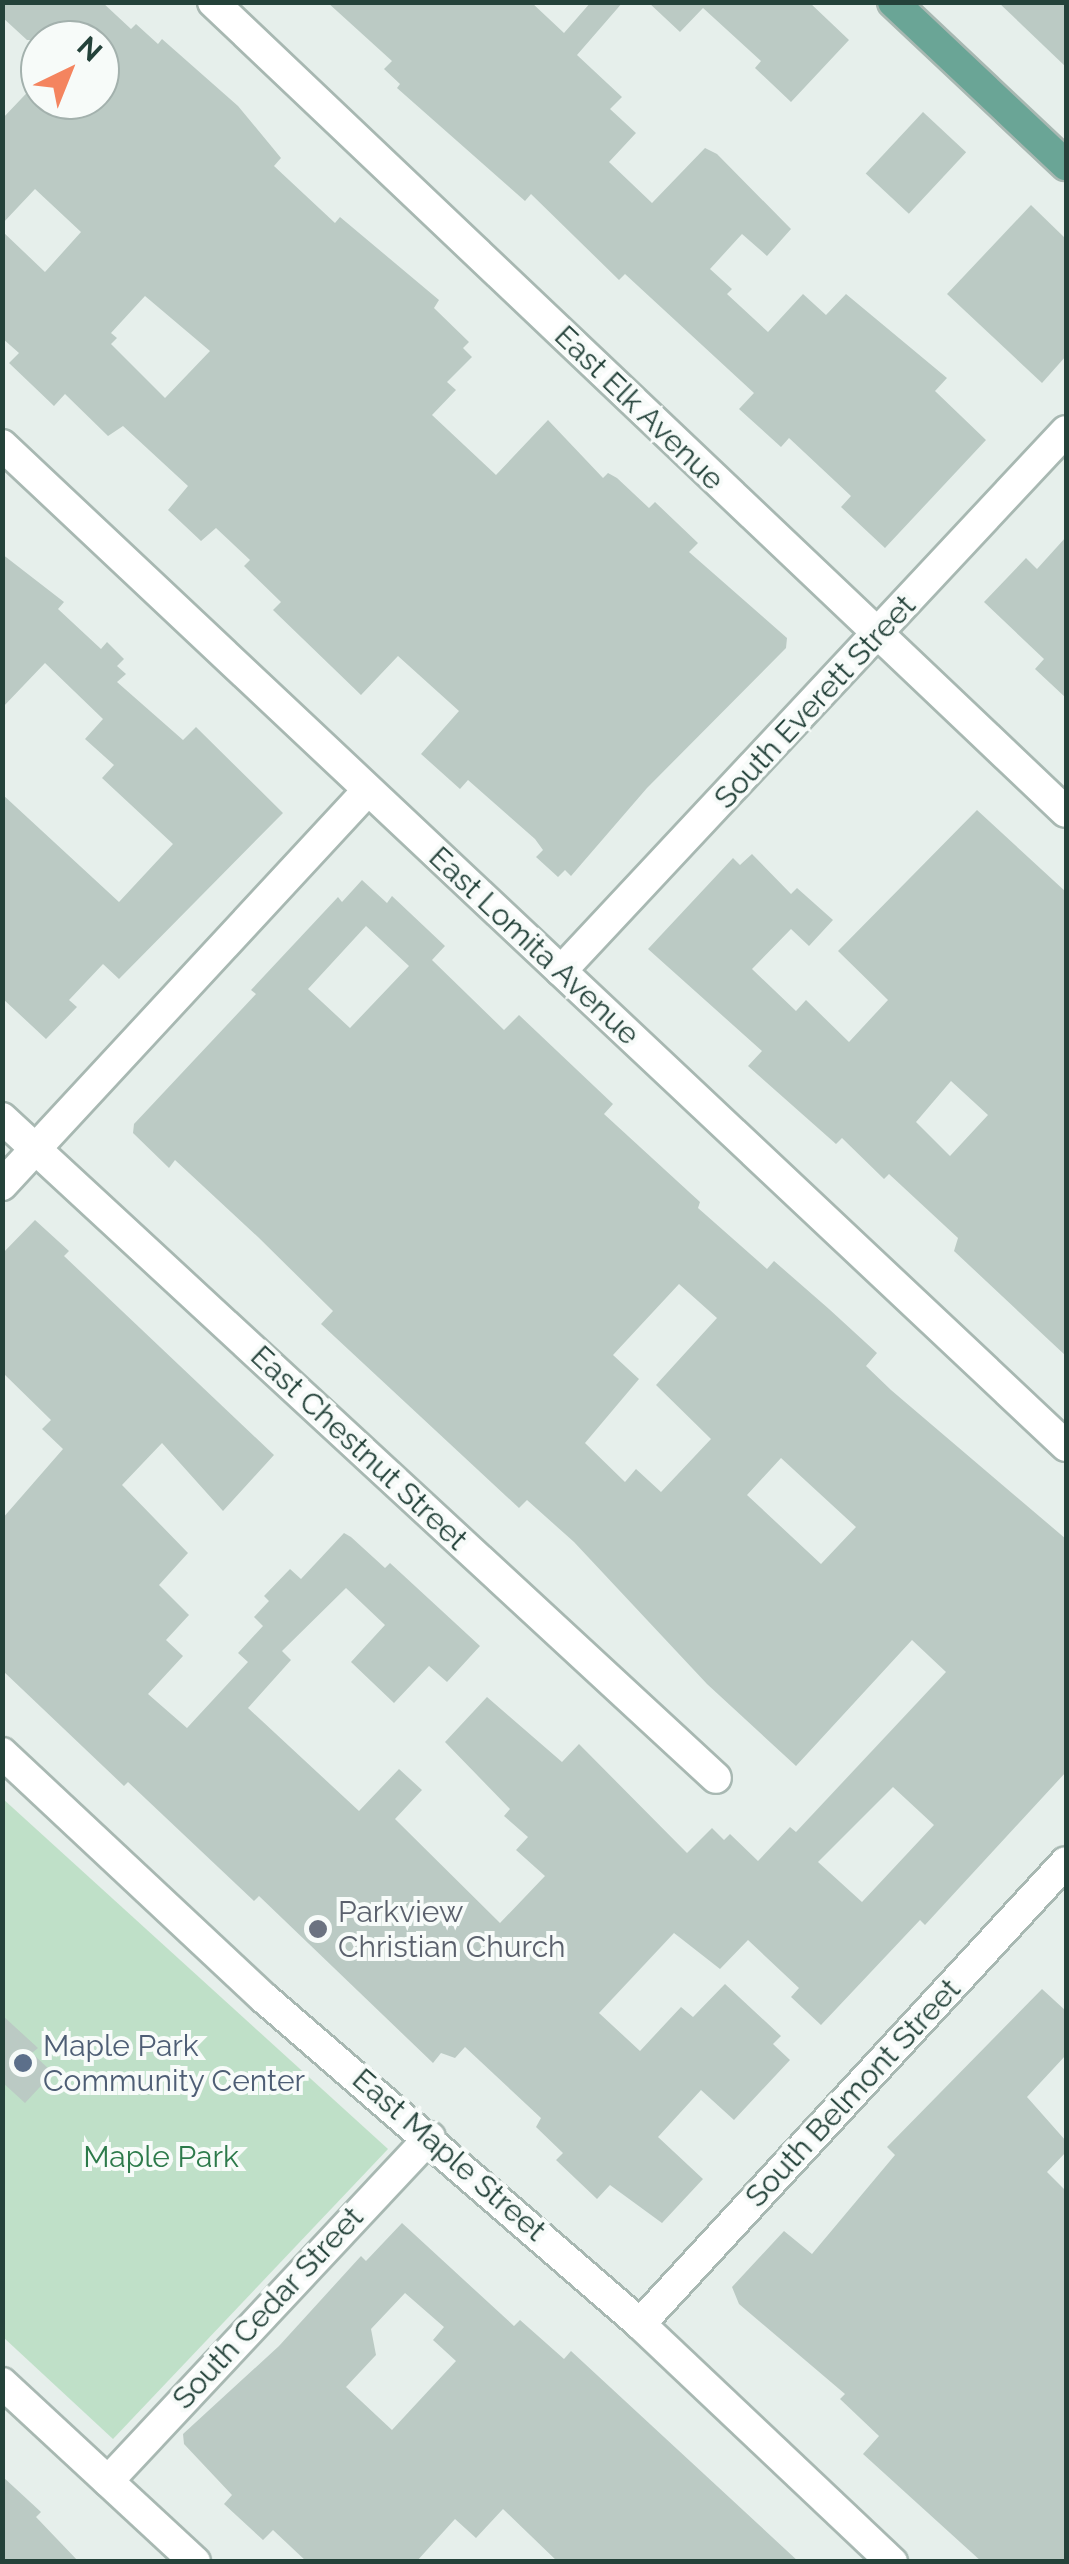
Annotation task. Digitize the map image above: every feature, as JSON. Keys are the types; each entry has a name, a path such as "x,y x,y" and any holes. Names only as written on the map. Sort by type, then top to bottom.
{"main road":[{"path":"893,2 1066,165"}],"street":[{"name":"East Elk Avenue","path":"212,2 1066,812"},
{"name":"South Everett Street","path":"561,971 879,636 1066,432"},
{"name":"East Lomita Avenue","path":"2,446 1066,1446"},
{"path":"2,1185 368,790"},
{"name":"East Chestnut Street","path":"2,1118 716,1778"},
{"name":"East Maple Street","path":"2,1753 264,1998 430,2137 640,2324 892,2562"},
{"name":"South Belmont Street","path":"640,2324 1066,1862"},
{"name":"South Cedar Street","path":"108,2481 430,2137"},
{"path":"2,2383 195,2562"}],"green space":[{"name":"Maple Park","path":"2,1798 388,2149 113,2439 3,2337"}],"building":[{"path":"2,2 102,2 131,29 136,24 158,44 162,39 238,106 281,158 274,166 335,223 340,217 439,300 434,308 469,342 463,348 472,357 447,382 456,390 432,415 496,475 548,420 603,478 608,473 617,478 649,508 655,502 698,543 689,552 787,638 786,648 647,788 571,876 565,870 558,877 536,857 543,850 535,839 468,780 460,789 421,754 459,711 398,656 361,695 273,610 281,602 244,566 250,560 216,528 201,541 168,510 188,486 123,426 108,436 65,394 54,406 9,363 19,353 2,338 2,231 45,272 81,232 35,189 2,224 2,119 20,100 20,120 120,120 120,20 20,20 20,34 2,17","holes":["145,296 210,351 165,398 111,344 117,338 111,333"]},
{"path":"327,2 531,2 564,33 591,2 623,2 577,55 622,97 610,109 636,133 609,162 652,203 705,148 717,154 791,229 767,256 742,234 710,269 732,289 727,294 768,332 803,294 826,315 846,294 947,378 935,391 986,440 885,548 841,507 851,496 789,438 781,447 739,409 754,393 625,274 619,280 531,194 525,201 397,88 400,84 384,69 392,61"},
{"path":"648,2 809,2 849,40 791,102 755,68 761,61 703,8 680,32"},
{"path":"998,2 1066,2 1066,67"},
{"path":"923,112 966,152 909,214 866,173"},
{"path":"1031,205 1066,239 1066,356 1042,383 947,294"},
{"path":"1066,537 1066,698 1035,669 1044,659 984,602 1026,558 1037,569"},
{"path":"2,554 64,602 58,609 101,649 107,642 124,659 117,666 126,674 117,682 183,740 196,727 283,813 119,979 103,964 69,1000 77,1007 46,1039 2,998 2,794 119,902 173,844 102,778 114,765 85,739 103,719 45,663 2,708"},
{"path":"977,810 1066,892 1066,1356 954,1251 958,1238 889,1174 884,1179 842,1138 836,1144 748,1066 762,1051 648,949 733,858 740,865 752,854 791,894 797,888 833,920 809,946 791,929 752,969 796,1011 806,1000 849,1042 888,1000 838,951","holes":["951,1081 988,1115 950,1156 916,1122"]},
{"path":"362,880 387,903 392,896 445,946 432,960 504,1030 519,1015 613,1104 604,1114 700,1202 698,1208 767,1269 774,1261 829,1309 877,1353 866,1366 1066,1539 1066,1772 925,1925 920,1920 821,2025 791,1997 799,1988 748,1940 720,1969 674,1933 599,2013 640,2051 681,2007 693,2017 725,1984 781,2036 773,2044 790,2060 734,2120 701,2090 658,2137 703,2179 662,2223 610,2185 597,2199 556,2160 563,2153 536,2127 541,2118 465,2047 455,2058 441,2053 433,2063 259,1896 254,1901 128,1782 124,1786 2,1670 2,1519 63,1449 42,1429 51,1420 2,1372 2,1254 35,1220 69,1251 64,1256 274,1455 223,1511 162,1443 122,1485 188,1553 159,1585 189,1615 166,1640 183,1656 148,1694 187,1728 248,1662 238,1653 263,1626 254,1617 269,1601 264,1596 290,1569 301,1579 344,1533 351,1537 385,1568 390,1563 480,1646 447,1682 429,1666 394,1703 351,1662 385,1625 346,1588 282,1651 291,1660 248,1708 359,1811 399,1769 422,1790 395,1819 500,1923 545,1876 516,1850 528,1837 504,1816 510,1809 445,1742 487,1697 562,1762 579,1744 687,1853 712,1828 724,1840 730,1834 758,1861 790,1827 796,1832 946,1672 912,1640 796,1766 707,1684 574,1542 527,1500 519,1508 321,1324 333,1311 258,1237 175,1160 169,1168 133,1133 134,1124 256,994 251,990 338,897 342,902","holes":["366,926 409,966 350,1028 308,989","679,1284 717,1318 656,1385 711,1439 661,1492 636,1469 625,1482 585,1443 639,1379 613,1355","781,1458 856,1527 821,1564 747,1495","893,1787 934,1825 862,1902 818,1862"]},
{"path":"1042,1989 1066,2011 1066,2055 1027,2097 1066,2141 1066,2152 1047,2172 1066,2191 1066,2562 982,2562 863,2454 879,2436 840,2399 845,2394 739,2304 732,2287 784,2231 812,2254 895,2155 887,2147"},
{"name":"Maple Park Community Center","path":"2,2015 38,2048 32,2053 53,2073 25,2103 2,2082"},
{"path":"402,2223 514,2326 520,2320 564,2359 571,2351 799,2562 558,2562 503,2509 476,2538 455,2519 416,2562 307,2562 273,2530 263,2540 224,2504 232,2495 184,2444 183,2434 279,2346 361,2256 366,2261","holes":["405,2293 444,2327 433,2340 456,2361 392,2430 346,2387 376,2355 371,2329"]},
{"path":"2,2476 41,2512 36,2517 79,2562 2,2562"}],"place":[{"name":"Parkview Christian Church","path":"318,1929"},
{"name":"Maple Park Community Center","path":"23,2063"}]}
